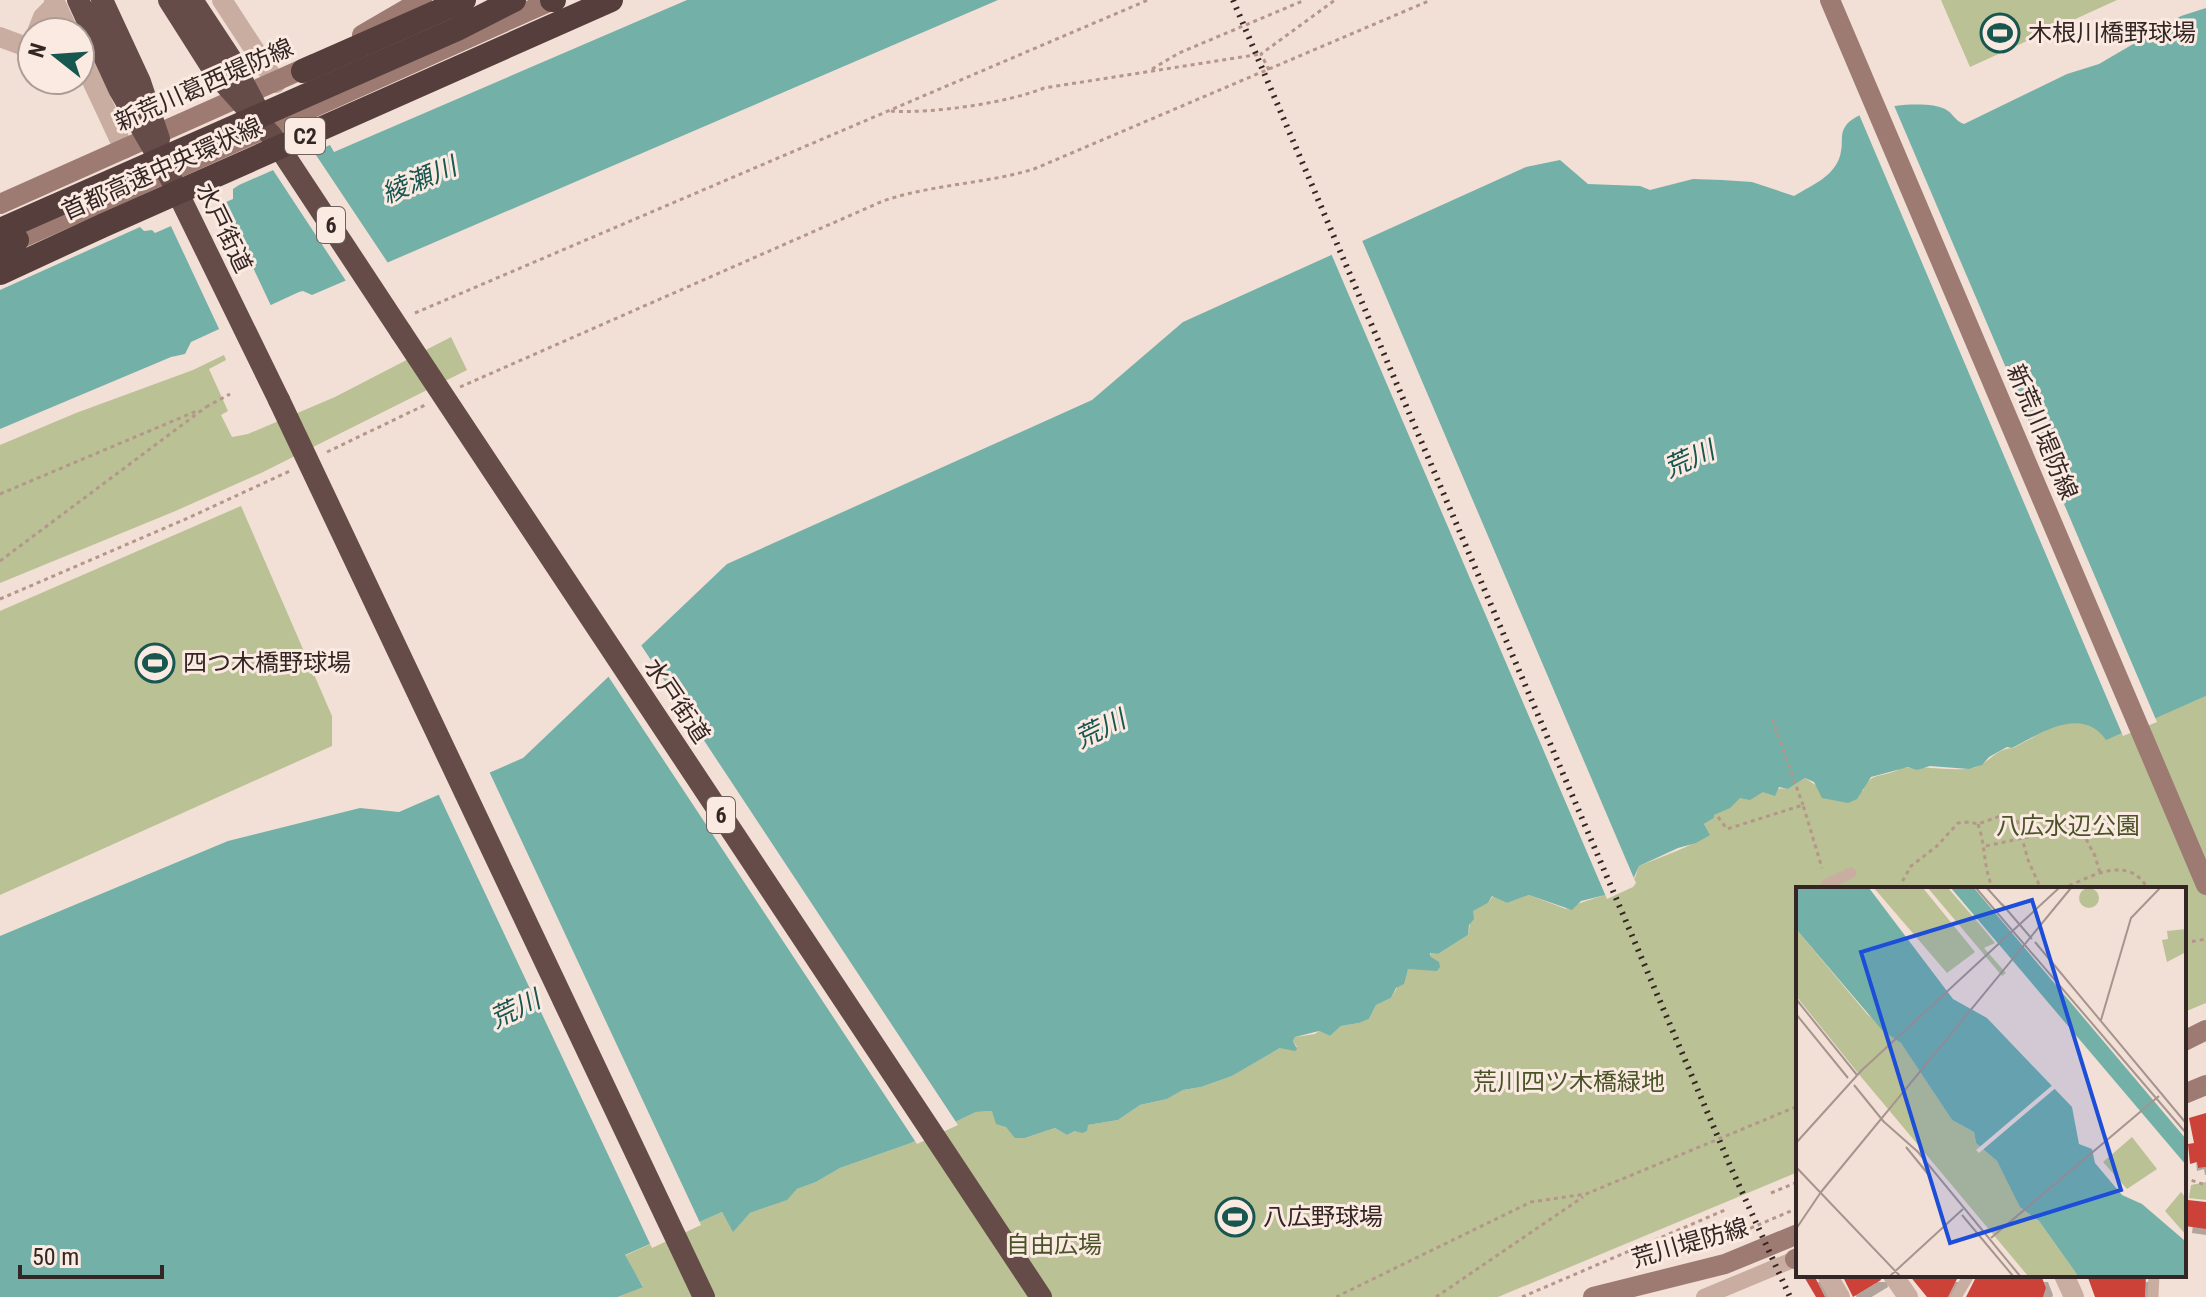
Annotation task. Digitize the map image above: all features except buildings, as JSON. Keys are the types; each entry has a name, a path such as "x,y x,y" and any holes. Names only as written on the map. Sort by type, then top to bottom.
{"highway":[{"name":"水戸街道","path":"102,0 140,82 171,179"},
{"name":"水戸街道","path":"169,0 216,74 270,134"},
{"name":"水戸街道","path":"192,0 231,59 270,134 1041,1297"},
{"path":"303,71 464,0"},
{"name":"首都高速中央環状線","path":"4,242 514,0"},
{"name":"首都高速中央環状線","path":"0,273 611,0"},
{"name":"水戸街道","path":"63,1 171,179 254,346 704,1297"}],"main road":[{"name":"新荒川葛西堤防線","path":"0,204 303,71 422,0"},
{"path":"4,242 553,0"},
{"name":"新荒川堤防線","path":"1830,0 2206,885"},
{"path":"2186,1040 2206,1030"},
{"path":"2186,1093 2206,1085"},
{"name":"荒川堤防線","path":"1593,1297 1725,1264 1796,1235"}],"street":[{"path":"44,16 63,1"},
{"path":"225,2 276,83"},
{"path":"96,89 124,149"},
{"path":"1704,1297 1796,1258"},
{"path":"1828,1277 1840,1297"},
{"path":"1894,1277 1908,1297"},
{"path":"2065,1277 2074,1297"}],"lane":[{"path":"1825,886 1851,873"},
{"path":"1956,1297 1968,1277"},
{"path":"2153,1297 2154,1277"}],"path":[{"path":"415,313 1148,0"},
{"path":"1148,71 1179,53 1305,0"},
{"path":"890,111 916,113 1025,96 1044,88 1261,54 1335,0"},
{"path":"450,392 883,201 915,190 1015,175 1034,169 1431,0"},
{"path":"1261,54 1269,70"},
{"path":"0,494 230,394"},
{"path":"315,458 437,399"},
{"path":"0,561 206,407"},
{"path":"0,599 302,465"},
{"path":"1772,719 1803,805 1825,886"},
{"path":"1718,817 1727,829 1803,805"},
{"path":"1902,887 1911,866 1937,846 1958,823 1978,824 2006,814 2017,820 2028,860 2040,887"},
{"path":"1978,824 1986,846 1984,862 1992,887"},
{"path":"1986,846 2060,830 2085,837 2100,873"},
{"path":"2067,887 2119,868 2139,876 2147,887"},
{"path":"2186,943 2206,939"},
{"path":"1336,1297 1531,1202 1586,1194 1796,1107"},
{"path":"2186,1179 2206,1185"},
{"path":"1771,1193 1796,1183"},
{"path":"1436,1297 1586,1194"},
{"path":"1700,1250 1796,1209"},
{"path":"1522,1297 1725,1210"},
{"path":"1620,1256 1623,1264"}],"green space":[{"name":"木根川橋野球場","path":"1941,0 2117,0 1970,67"},
{"path":"451,337 467,370 261,473 0,583 0,445 224,355 226,360 209,369 228,411 221,415 232,437 248,434 335,397"},
{"name":"四つ木橋野球場","path":"241,506 332,716 332,746 0,895 0,611"},
{"name":"荒川四ツ木橋緑地","path":"2206,696 2206,1003 2186,1011 2186,887 1796,887 1796,1173 1498,1297 619,1297 643,1286 624,1256 722,1212 733,1231 750,1213 786,1200 797,1189 840,1168 911,1143 976,1112 992,1111 1006,1127 1025,1138 1055,1128 1067,1135 1088,1125 1118,1120 1140,1105 1232,1076 1280,1048 1297,1047 1293,1041 1295,1037 1319,1031 1330,1036 1341,1026 1369,1019 1376,1005 1391,998 1408,969 1431,957 1431,953 1438,954 1468,935 1472,911 1488,903 1493,896 1507,903 1529,895 1566,909 1612,892 1634,879 1639,866 1709,834 1704,824 1745,795 1788,789 1805,778 1817,786 1863,791 1869,780 1901,768 1973,768 2001,751 2061,725 2073,723 2096,729 2106,739"},
{"path":"2206,1182 2206,1200 2189,1198 2191,1185"}],"water":[{"name":"綾瀬川","path":"687,0 998,0 312,295 299,292 191,342 185,354 171,357 0,429 0,290 140,227 155,233 233,199 233,189 239,185 330,145 334,152"},
{"name":"荒川","path":"2206,8 2206,696 2106,740 2085,724 2073,723 2048,730 2012,748 2007,747 1989,757 1982,765 1969,769 1930,766 1917,770 1908,767 1871,777 1857,799 1848,803 1822,798 1814,782 1805,778 1788,789 1779,787 1775,796 1763,792 1750,800 1740,798 1704,824 1710,835 1639,866 1631,884 1581,901 1572,910 1529,895 1507,903 1492,896 1488,903 1473,911 1474,919 1469,925 1468,935 1438,954 1430,953 1439,962 1437,971 1408,969 1404,984 1396,988 1391,998 1376,1005 1369,1019 1341,1026 1330,1036 1319,1031 1295,1037 1295,1051 1280,1048 1232,1076 1140,1105 1118,1120 1088,1125 1087,1131 1082,1133 1075,1131 1067,1135 1055,1128 1025,1138 1015,1138 1006,1127 996,1124 992,1111 976,1112 911,1143 840,1168 797,1189 787,1200 750,1213 733,1232 722,1212 625,1255 643,1287 618,1297 0,1297 0,936 228,841 360,808 399,812 523,758 727,564 1092,400 1183,322 1526,167 1560,160 1588,184 1640,186 1650,190 1693,179 1722,180 1752,182 1794,196 1830,173 1839,159 1843,130 1863,114 1892,106 1935,106 1945,109 1964,124 2067,74 2099,64 2181,16"}],"pier":[{"path":"1893,103 2157,722 2123,736 1858,112"},
{"path":"312,149 390,266 348,284 271,167"},
{"path":"221,200 273,310 221,333 169,222"},
{"path":"1361,238 1636,883 1607,899 1330,251"},
{"path":"639,642 958,1125 917,1144 606,673"},
{"path":"488,769 701,1225 652,1248 437,791"}],"railway":[{"path":"1233,0 1732,1170 1790,1297"}],"place":[{"name":"木根川橋野球場","path":"2000,33"},
{"name":"四つ木橋野球場","path":"155,663"},
{"name":"八広野球場","path":"1235,1217"}],"park label":[{"name":"八広水辺公園","path":"2068,826"},
{"name":"自由広場","path":"1054,1245"}]}
